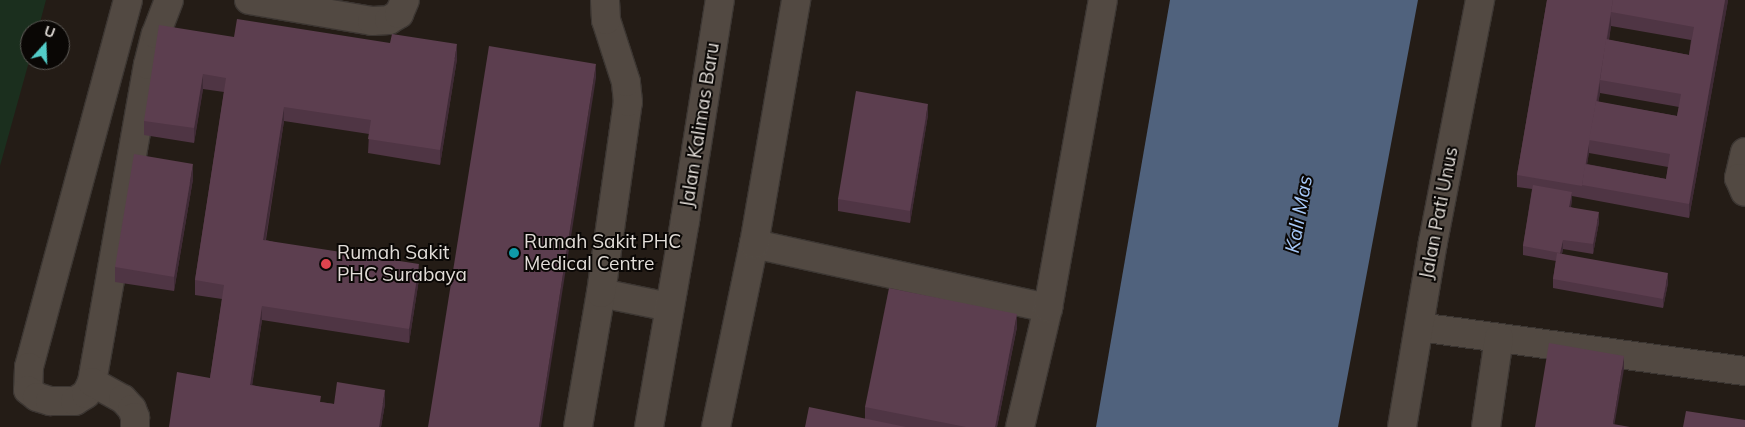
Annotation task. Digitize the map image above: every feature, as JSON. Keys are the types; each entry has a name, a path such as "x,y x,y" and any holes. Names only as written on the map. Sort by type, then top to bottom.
{"street":[{"path":"128,0 115,55 29,367 28,390 37,397 50,401 75,401 86,394 92,382 148,65 156,34 169,0"},
{"path":"249,0 372,21 389,20 399,14 405,0"},
{"path":"578,427 601,293 628,102 626,82 606,20 605,0"},
{"name":"Jalan Kalimas Baru","path":"649,427 720,0"},
{"path":"716,427 754,244 796,0"},
{"path":"1020,427 1048,308 1103,0"},
{"name":"Jalan Pati Unus","path":"1402,427 1480,0"},
{"path":"115,55 148,65"},
{"path":"1745,152 1740,178 1745,192"},
{"path":"754,244 1048,308"},
{"path":"601,293 670,307"},
{"path":"1419,327 1745,371"},
{"path":"1486,427 1499,338"},
{"path":"92,382 123,400 132,409 135,417 135,427"}],"green space":[{"path":"0,0 46,0 41,20 20,20 20,70 27,70 0,166"}],"water":[{"name":"Kali Mas","path":"1170,0 1418,0 1338,427 1096,427"}],"building":[{"path":"1547,0 1613,0 1582,186 1517,175"},
{"path":"1613,0 1725,0 1689,204 1582,185 1585,164 1666,179 1670,154 1589,140 1596,101 1677,116 1681,94 1600,80 1606,39 1689,55 1694,27 1611,12"},
{"path":"237,19 390,43 392,34 457,44 440,150 368,139 371,120 284,107 263,240 419,264 409,329 262,306 250,385 321,396 320,402 334,404 337,382 385,390 379,427 169,427 177,372 210,378 224,285 195,280 226,78 203,74 194,128 144,121 159,25 234,37"},
{"name":"Rumah Sakit PHC Medical Centre","path":"489,46 596,64 539,427 428,427"},
{"path":"856,91 928,104 910,211 838,199"},
{"path":"134,154 193,164 174,277 115,267"},
{"path":"1533,185 1572,192 1569,207 1599,212 1593,244 1563,240 1560,253 1523,246"},
{"path":"1557,253 1668,273 1663,299 1553,279"},
{"path":"889,288 1017,314 995,427 966,427 865,407"},
{"path":"1549,343 1624,356 1613,424 1630,427 1535,427"},
{"path":"809,407 906,427 805,427"},
{"path":"1686,411 1745,420 1745,427 1683,427"}],"place":[{"name":"Rumah Sakit PHC Medical Centre","path":"514,253"},
{"name":"Rumah Sakit PHC Surabaya","path":"326,264"}]}
